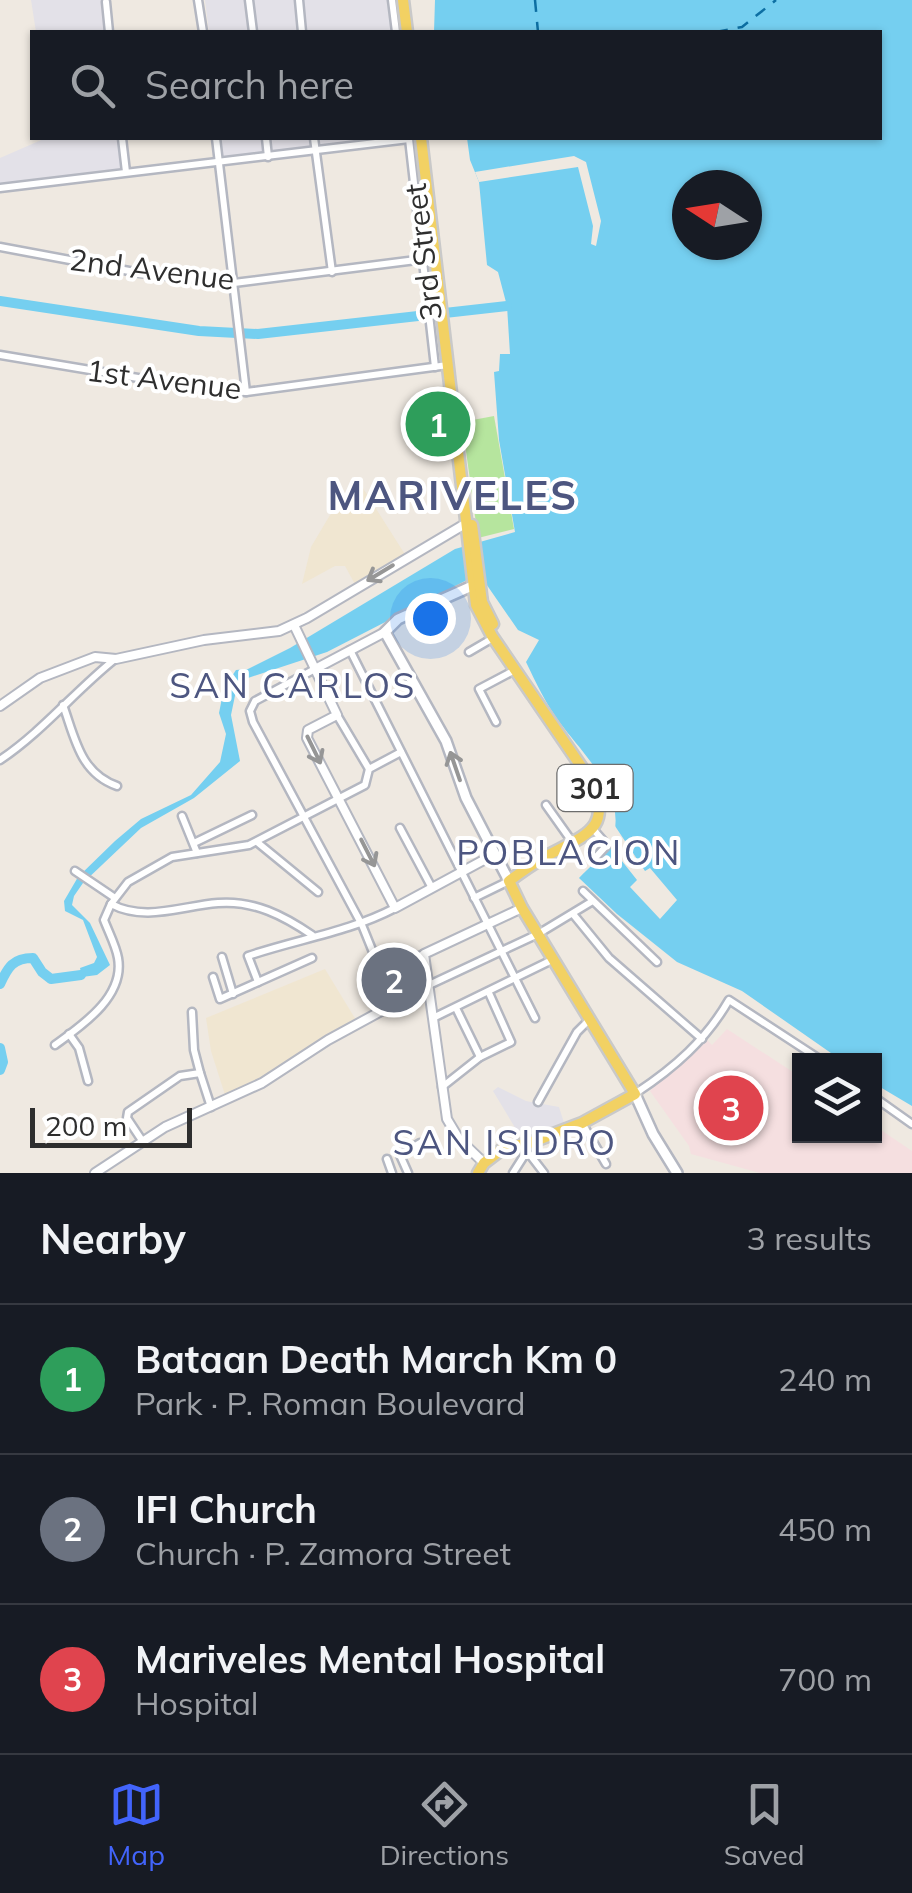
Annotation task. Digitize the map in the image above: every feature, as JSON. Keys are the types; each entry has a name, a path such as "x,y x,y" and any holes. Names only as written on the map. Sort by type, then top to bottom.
{"main road":[{"path":"403,0 407,30"},
{"name":"301","path":"413,140 436,313 448,365 464,524 470,538"},
{"name":"301","path":"456,436 464,465 480,617 598,794 600,812 593,829 509,881"},
{"path":"474,582 398,619 385,632 446,741 466,798 522,908 591,1018 677,1173"},
{"name":"301","path":"474,582 487,614 513,658 515,670"},
{"path":"481,1168 505,1147 527,1148 634,1094"}],"street":[{"path":"198,0 203,30"},
{"path":"250,0 253,30"},
{"path":"299,0 302,30"},
{"path":"392,0 396,30"},
{"path":"106,2 110,30"},
{"path":"122,140 126,172"},
{"path":"216,140 246,392"},
{"path":"266,140 268,157"},
{"path":"314,140 332,272"},
{"path":"0,188 397,140"},
{"name":"3rd Street","path":"413,140 424,259 436,313 435,367"},
{"name":"2nd Avenue","path":"0,247 197,281 234,282 424,259"},
{"name":"1st Avenue","path":"0,355 204,389 246,392 448,365"},
{"path":"0,706 40,678 71,664 279,631 464,524"},
{"path":"54,1045 100,1008 116,976 119,961 104,920 128,882 172,857 229,850 257,842 365,785 369,769 337,716 294,624"},
{"path":"385,632 259,699 251,707 253,722 362,925 381,972 522,908"},
{"path":"469,652 493,638"},
{"path":"350,649 535,1018"},
{"path":"0,760 38,732 116,658"},
{"path":"496,722 479,689 515,670"},
{"path":"63,705 83,762 117,786"},
{"path":"337,716 306,733 395,908"},
{"path":"369,769 402,752"},
{"path":"546,805 573,843"},
{"path":"194,844 252,815"},
{"path":"182,816 197,853"},
{"path":"400,828 433,889"},
{"path":"593,829 607,846 596,857"},
{"path":"257,842 318,892"},
{"path":"258,982 248,956 312,935 362,925 494,855"},
{"path":"76,872 137,914 221,902 249,905 278,914 312,935"},
{"path":"474,898 509,881"},
{"path":"583,891 657,962"},
{"path":"95,1173 166,1127 262,1083 328,1040 429,985 538,934 591,902"},
{"path":"574,914 608,958 702,1038"},
{"path":"424,954 447,1119 481,1168"},
{"path":"222,957 233,994"},
{"path":"212,977 220,999 312,958"},
{"path":"434,1018 554,959"},
{"path":"442,1087 480,1057 511,1042 488,993"},
{"path":"634,1094 668,1072 702,1038 729,1000 811,1053"},
{"path":"456,1008 480,1057"},
{"path":"192,1012 200,1074 212,1108"},
{"path":"538,1102 577,1032 591,1018"},
{"path":"69,1034 78,1048 88,1081"},
{"path":"143,1142 128,1112 180,1076 200,1074"},
{"path":"882,1103 912,1124"},
{"path":"582,1123 606,1164"},
{"path":"408,1173 400,1155 420,1143"},
{"path":"514,1173 527,1148 544,1173"},
{"path":"386,1159 392,1173"}],"shaded area":[{"path":"31,0 103,0 108,30 36,30"},
{"path":"205,0 387,0 391,30 209,30"},
{"path":"41,140 121,140 125,168 0,183 0,158"},
{"path":"221,140 365,140 223,157"},
{"path":"361,485 406,556 356,586 345,566 335,566 302,584 311,547 330,515"},
{"path":"325,969 356,1020 226,1098 211,1051 206,1018"},
{"path":"727,1029 792,1071 792,1143 882,1143 882,1131 912,1151 912,1173 760,1173 691,1154 650,1091 706,1039 712,1045"},
{"path":"498,1087 526,1101 559,1107 565,1126 523,1141 493,1091"}],"green space":[{"path":"494,416 514,529 478,538 462,422"}],"water":[{"path":"435,0 912,0 912,1106 882,1088 882,1053 831,1053 742,991 677,962 579,878 610,844 615,811 610,795 550,708 526,662 539,640 518,630 482,578 467,580 327,652 248,678 237,686 231,715 240,761 194,798 141,828 74,896 72,905 90,923 110,965 97,975 82,977 80,968 94,963 97,957 83,920 65,911 64,901 78,877 115,841 141,819 191,795 220,762 226,734 219,713 224,688 236,670 248,669 290,648 455,549 515,532 499,440 494,372 499,371 500,354 510,354 507,306 498,272 487,265 479,182 467,140 882,140 882,30 434,30"}],"pier":[{"path":"574,156 586,162 601,221 596,246 591,244 593,226 578,167 479,182 475,172"},
{"path":"615,826 645,871 650,868 677,900 660,919 630,887 637,880 610,846"}],"waterway":[{"path":"0,301 199,331 258,334 507,306"},
{"path":"0,984 12,965 26,958 33,958 51,979 81,975"},
{"path":"0,1048 0,1070"}],"ferry route":[{"path":"535,0 538,30"},
{"path":"726,30 742,27 776,0"}],"place":[{"name":"Bataan Death March Km 0","path":"438,424"},
{"name":"IFI Church","path":"394,980"},
{"name":"Mariveles Mental Hospital","path":"731,1108"}],"district":[{"name":"MARIVELES","path":"453,495"},
{"name":"SAN CARLOS","path":"293,685"},
{"name":"POBLACION","path":"569,852"},
{"name":"SAN ISIDRO","path":"505,1142"}]}
